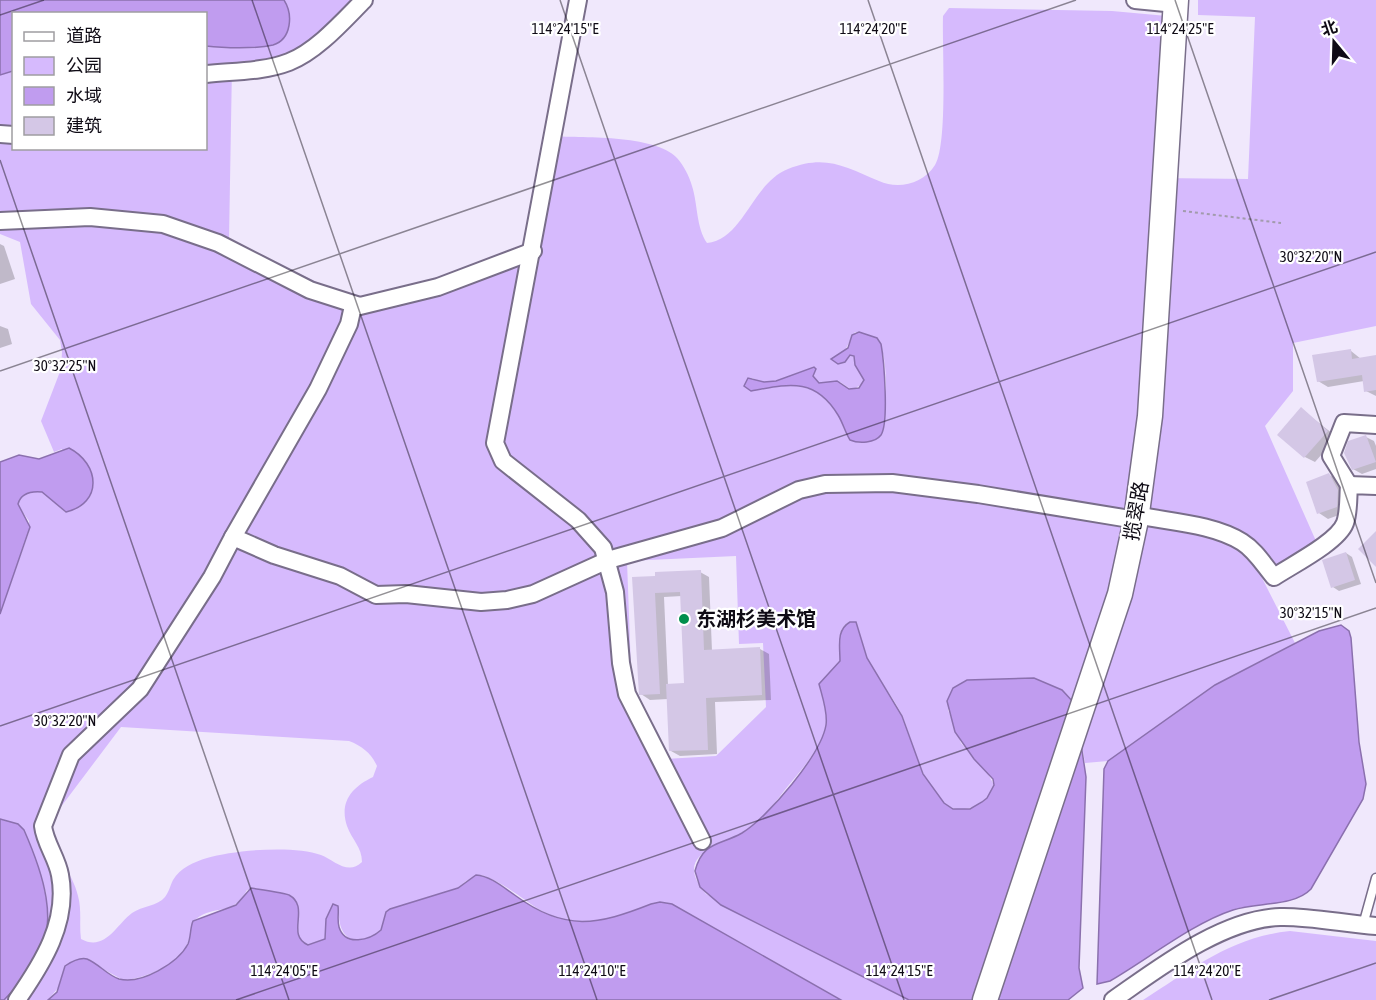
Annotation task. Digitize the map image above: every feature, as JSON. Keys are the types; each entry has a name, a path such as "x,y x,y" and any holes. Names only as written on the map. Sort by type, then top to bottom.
{"street":[{"path":"207,74 268,67 294,60 315,46 364,0"},
{"path":"578,0 533,251 496,432 496,448 503,461 593,535 608,560 615,592 621,663 627,694 702,841"},
{"path":"1135,0 1176,2"},
{"name":"揽翠路","path":"985,1000 1120,594 1136,518 1150,416 1165,209 1176,2"},
{"path":"0,220 90,217 164,224 218,243 310,290 353,306 378,303 438,287 533,251"},
{"path":"17,1000 47,954 56,927 61,882 43,826 59,791 64,769 71,755 140,689 212,577 232,537 318,388 346,330 353,306"},
{"path":"232,537 274,555 340,576 376,595 406,594 470,602 521,598 608,560 703,535 800,490 825,484 892,483 1193,526 1234,538 1250,548 1274,577 1331,540 1342,529 1346,519 1349,485 1331,456 1344,423 1376,425"},
{"path":"1349,485 1376,486"},
{"path":"1113,1000 1200,944 1252,921 1293,917 1369,925"}],"lane":[{"path":"1369,925 1376,878"}],"path":[{"path":"1165,209 1281,223"}],"green space":[{"path":"284,0 355,0 305,47 284,58 232,66 229,240 352,299 389,297 523,246 529,239 548,136 635,141 666,150 677,158 688,175 694,193 699,223 707,243 720,239 730,232 765,186 776,176 801,165 835,164 886,184 902,185 917,181 930,172 939,154 944,94 943,16 949,8 1112,11 1167,16 1160,178 1248,179 1255,17 1198,15 1198,0 1376,0 1376,326 1293,343 1293,391 1265,426 1316,541 1261,576 1295,643 1215,685 1108,761 1085,763 1075,704 1034,678 967,680 948,710 961,743 987,772 994,785 990,794 983,801 977,805 960,809 946,805 935,794 918,761 901,713 870,664 860,639 847,623 840,636 841,656 831,676 826,726 819,744 803,768 760,819 742,833 703,854 696,861 694,870 706,894 909,1000 841,1000 665,902 600,922 573,922 544,912 508,888 481,875 466,881 458,888 390,909 386,912 381,930 365,940 358,941 346,935 339,920 339,910 326,926 325,939 308,945 302,941 297,930 298,911 294,899 255,888 247,890 236,904 196,919 192,924 185,949 162,969 142,977 123,980 92,963 58,988 48,1000 4,1000 35,964 48,920 46,892 30,844 18,824 0,819 0,614 29,532 29,521 17,504 21,497 34,492 42,492 65,512 71,511 62,449 54,452 41,421 61,369 60,340 31,304 20,242 0,234 0,75 12,71 12,150 207,150 207,46 267,45 280,41 290,21","holes":["855,332 877,338 884,358 886,384 883,432 860,443 850,440 840,418 829,403 810,389 789,386 751,391 752,378 770,382 778,381 800,372 816,369 813,376 819,383 840,382 852,390 864,383 863,376 854,355 850,355 847,360 845,350","736,556 739,644 763,643 766,707 716,756 665,759 632,697 627,561","121,727 349,741 358,745 366,750 377,766 373,777 353,791 346,803 347,826 359,848 362,862 352,868 341,866 321,855 280,849 248,851 207,858 179,872 162,900 132,913 103,940 89,942 81,939 79,901 71,876 55,847 52,826 54,816"]},
{"path":"1290,931 1376,941 1376,1000 1143,1000 1195,966 1230,947 1269,934"}],"water":[{"path":"0,0 284,0 289,12 287,32 279,42 249,48 207,46 207,12 12,12 12,71 0,75"},
{"path":"859,332 877,338 881,344 885,418 881,435 875,440 862,442 850,440 840,418 829,403 820,394 810,389 789,385 751,391 744,386 748,378 764,382 776,381 814,367 816,369 813,376 819,383 837,381 849,389 859,388 864,380 855,365 854,356 850,355 845,362 838,364 831,359 848,348 852,335"},
{"path":"69,448 87,463 93,483 91,492 78,507 66,512 42,492 30,492 21,497 18,504 30,527 0,614 0,462 19,455 39,459"},
{"path":"850,622 856,622 867,658 902,716 923,774 944,803 953,809 970,809 982,802 994,785 993,779 974,759 955,732 947,701 953,688 967,680 1034,678 1062,690 1075,704 1086,777 1079,968 1083,988 1068,1000 909,1000 721,905 700,887 695,871 702,854 707,849 742,833 765,814 804,768 822,738 826,720 819,684 840,661 841,634"},
{"path":"1341,625 1349,631 1351,638 1359,742 1366,784 1363,799 1311,889 1295,899 1233,910 1202,923 1110,981 1097,984 1104,769 1108,761 1215,685 1319,631"},
{"path":"0,819 18,824 24,830 37,862 48,915 43,949 35,965 4,1000 0,1000"},
{"path":"476,875 492,880 534,908 566,920 598,920 660,902 672,904 841,1000 48,1000 57,992 65,966 78,959 87,959 119,979 138,979 158,971 176,958 188,944 193,921 236,905 251,888 287,894 295,900 299,913 298,935 308,945 325,939 326,919 333,904 338,906 338,924 342,933 352,939 364,939 381,930 386,912 390,909 458,888"}],"building":[{"path":"1351,349 1352,359 1376,355 1376,390 1364,392 1362,375 1317,382 1312,355"},
{"path":"1301,407 1328,431 1304,458 1277,435"},
{"path":"1366,435 1376,462 1352,470 1344,453 1348,441"},
{"path":"1329,473 1338,490 1337,507 1317,514 1306,482"},
{"path":"1376,531 1376,567 1358,549"},
{"path":"1346,552 1355,580 1331,588 1322,560"},
{"path":"701,570 704,650 760,647 762,695 706,698 708,750 669,751 666,684 684,683 680,592 655,593 660,694 639,695 632,577 655,576 655,572"}],"place":[{"name":"东湖杉美术馆","path":"684,619"}]}
